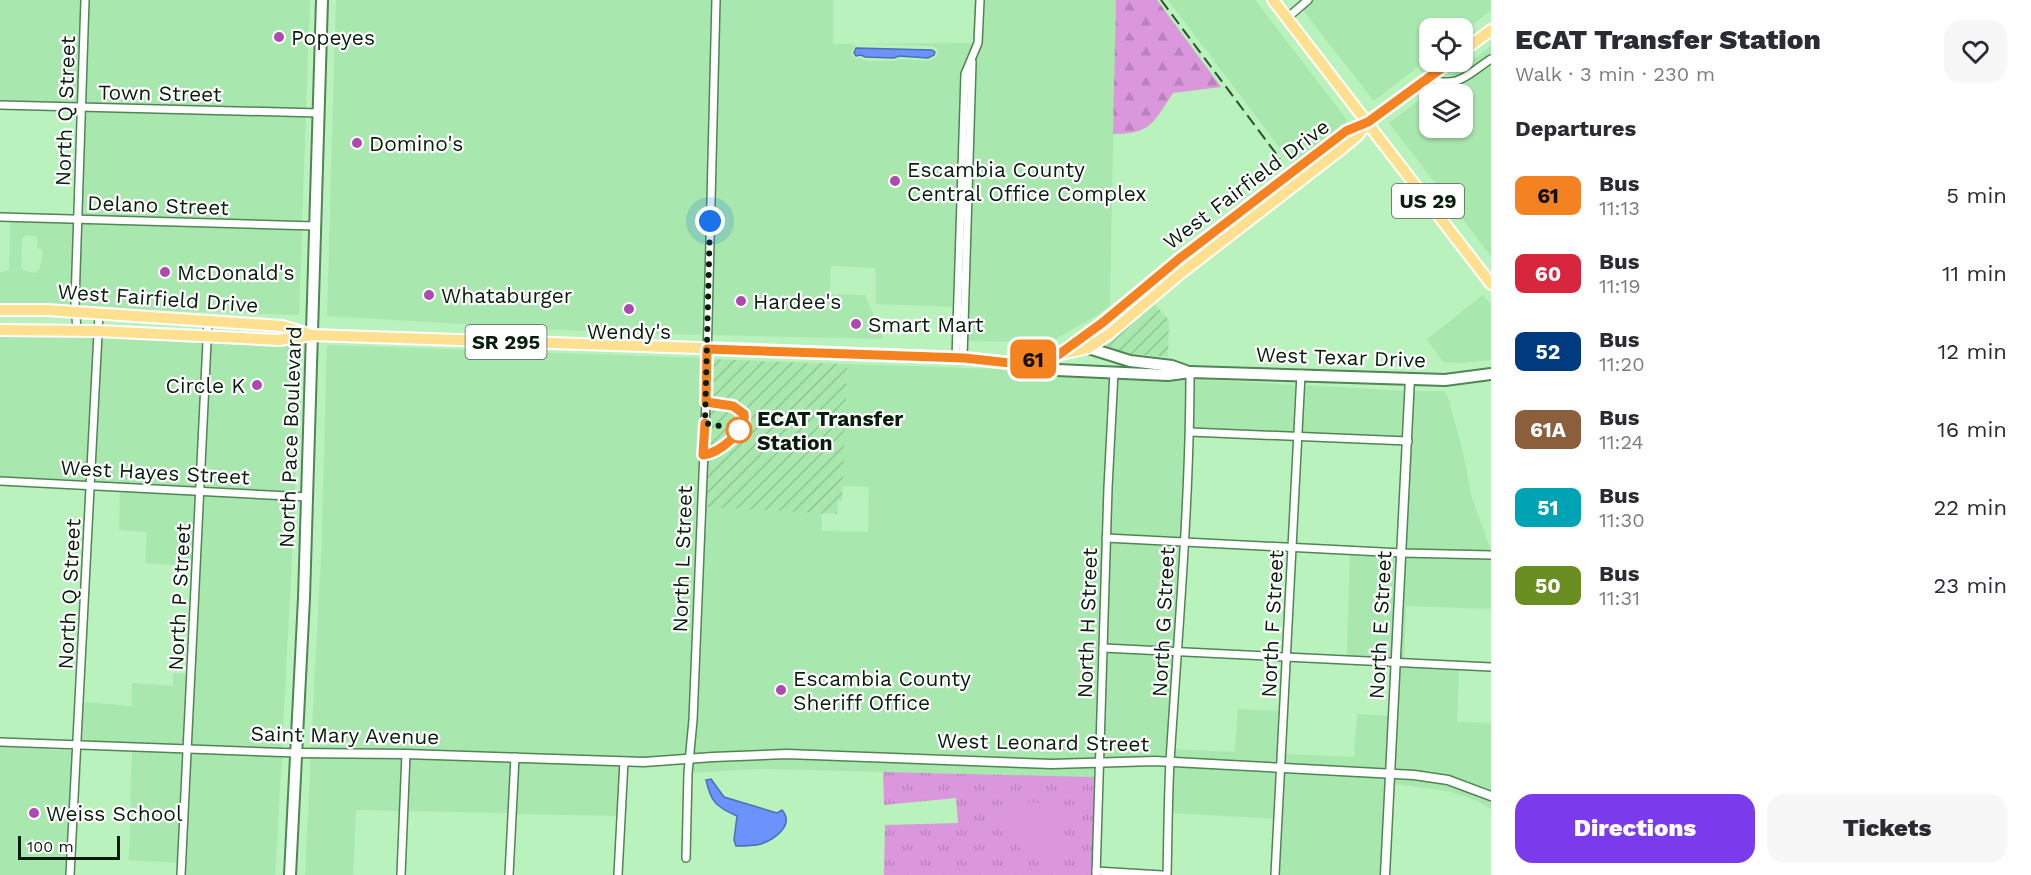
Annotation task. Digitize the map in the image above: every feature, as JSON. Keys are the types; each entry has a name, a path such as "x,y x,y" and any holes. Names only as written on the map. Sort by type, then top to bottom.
{"main road":[{"name":"North Pace Boulevard","path":"290,875 307,497 322,0"},
{"name":"US 29","path":"1273,0 1491,284"},
{"path":"1473,44 1491,30"},
{"name":"SR 295","path":"1368,122 1437,72"},
{"name":"West Fairfield Drive","path":"0,330 279,340 312,335 959,358 1010,363 1058,355 1073,345 1180,258 1346,131 1368,122"},
{"name":"West Fairfield Drive","path":"1088,348 1340,150 1358,135 1368,122"},
{"name":"West Fairfield Drive","path":"0,310 76,312 282,326 312,335"},
{"name":"West Texar Drive","path":"1073,345 1131,361 1172,366 1190,372"},
{"name":"SR 295","path":"1058,355 1088,348"},
{"name":"West Texar Drive","path":"1010,363 1035,369 1168,375 1190,372 1301,374 1445,380 1491,374"}],"street":[{"name":"North Q Street","path":"77,331 85,0"},
{"name":"North L Street","path":"690,759 707,349 716,0"},
{"path":"959,358 965,74 978,43 980,0"},
{"path":"1287,18 1308,0"},
{"path":"1428,79 1444,84 1455,83 1491,59"},
{"name":"Town Street","path":"0,105 319,113"},
{"name":"Delano Street","path":"0,217 315,226"},
{"name":"North Q Street","path":"70,875 99,314"},
{"name":"North P Street","path":"182,875 208,321"},
{"name":"North H Street","path":"1096,873 1106,537 1114,372"},
{"name":"North G Street","path":"1167,875 1170,762 1179,651 1190,432 1190,372"},
{"name":"North F Street","path":"1275,875 1301,374"},
{"name":"North E Street","path":"1385,875 1410,378"},
{"path":"1190,432 1408,441"},
{"name":"West Hayes Street","path":"0,481 307,497"},
{"path":"1106,537 1402,553 1491,555"},
{"path":"1103,648 1491,667"},
{"name":"Saint Mary Avenue","path":"0,742 296,753 624,761 690,759"},
{"path":"401,875 406,754"},
{"name":"West Leonard Street","path":"690,759 787,754 1052,764 1170,762 1281,767 1391,773 1448,780 1491,796"},
{"path":"508,875 515,757"},
{"path":"686,858 690,759"},
{"path":"618,875 624,761"},
{"path":"1096,873 1162,875"}],"shaded area":[{"path":"0,0 82,0 79,103 0,101"},
{"path":"89,0 310,0 306,109 86,104"},
{"path":"336,0 713,0 704,335 613,333 327,316"},
{"path":"720,0 833,0 833,44 973,43 974,0 977,0 974,42 962,74 955,307 876,304 874,268 831,266 830,294 865,295 884,339 710,335","holes":["856,44 932,46 937,49 938,53 935,58 928,61 899,59 865,61 861,58 856,59 851,54"]},
{"path":"983,0 1116,0 1110,305 1096,316 1055,339 1026,342 967,341 976,60 981,43"},
{"path":"1168,0 1255,0 1348,121 1292,164"},
{"path":"1314,0 1491,0 1491,10 1473,24 1473,18 1419,18 1419,66 1374,101 1302,9"},
{"path":"1491,46 1491,55 1473,67 1473,60"},
{"path":"1491,64 1491,256 1389,123 1419,100 1419,138 1473,138 1473,84 1461,84"},
{"path":"1457,72 1465,72 1454,79 1446,80"},
{"path":"85,112 306,117 302,222 82,215"},
{"path":"10,221 75,223 72,308 0,306 0,272 9,271","holes":["26,235 36,237 37,248 43,253 39,270 36,273 24,271 21,267 22,238"]},
{"path":"82,223 302,230 299,315 79,308"},
{"path":"1483,295 1491,305 1491,360 1443,362 1427,339"},
{"path":"1154,304 1169,320 1168,357 1123,353 1101,346"},
{"path":"0,335 94,338 87,481 0,477"},
{"path":"101,338 205,341 197,487 94,482"},
{"path":"211,341 298,344 295,493 204,487"},
{"path":"327,345 703,358 687,755 646,758 311,749 322,537"},
{"path":"710,359 847,364 842,501 838,501 837,514 704,507"},
{"path":"847,364 1022,370 1110,376 1096,760 787,750 694,754 704,507 822,513 822,531 868,532 869,487 842,486"},
{"path":"1117,377 1186,379 1181,537 1110,534"},
{"path":"1193,379 1297,385 1295,433 1193,428"},
{"path":"1304,385 1406,391 1405,437 1302,434"},
{"path":"1413,391 1445,391 1463,452 1471,495 1491,551 1406,549"},
{"path":"120,491 197,495 193,566 145,563 147,532 119,530"},
{"path":"204,495 295,501 282,748 192,745"},
{"path":"1110,542 1181,545 1176,647 1107,644"},
{"path":"1350,554 1398,557 1393,659 1347,656"},
{"path":"1405,557 1491,559 1491,609 1406,606 1404,659 1400,659"},
{"path":"1106,652 1175,655 1167,758 1103,760"},
{"path":"1400,667 1459,669 1457,722 1491,723 1491,792 1448,777 1394,769"},
{"path":"173,673 188,674 185,745 81,741 83,702 132,706 132,683 173,686"},
{"path":"1238,709 1280,711 1277,763 1174,758 1175,749 1235,752"},
{"path":"1357,714 1390,716 1387,769 1284,763 1285,754 1354,757"},
{"name":"Weiss School","path":"0,747 73,751 65,875 0,875"},
{"path":"132,751 184,753 179,863 129,860"},
{"path":"191,753 282,756 275,875 185,875"},
{"path":"311,757 402,758 400,811 356,810 353,875 305,875"},
{"path":"409,758 511,761 508,813 407,811"},
{"path":"787,758 1096,768 1096,777 759,769 691,773 693,762"},
{"path":"518,761 620,765 617,816 515,814"},
{"path":"1174,766 1277,771 1275,819 1172,813"},
{"path":"1284,771 1387,777 1382,875 1279,875"},
{"path":"1394,777 1429,781 1464,789 1491,801 1491,809 1475,800 1448,791 1394,784"}],"green space":[{"path":"1116,0 1157,0 1221,87 1173,93 1150,125 1136,132 1113,134"},
{"path":"883,772 1096,777 1093,875 884,875 885,825 958,823 956,798 884,805"},
{"path":"1003,801 1060,804 1063,807 1060,862 1035,857 1017,845 1010,837 1006,826"}],"water":[{"path":"856,48 932,50 935,52 928,58 865,57 856,56 854,53"},
{"path":"711,779 724,797 777,813 782,810 786,821 782,831 761,844 736,846 734,840 737,816 724,810 712,799 706,780"}],"railway":[{"path":"1161,0 1280,159"}],"bus line":[{"name":"61","path":"705,423 703,455 721,448 745,421 744,414 733,406 706,402 707,349 964,358 1010,363 1058,355 1346,131 1368,122 1437,72"}],"place":[{"name":"Popeyes","path":"279,37"},
{"name":"Domino's","path":"357,143"},
{"name":"Escambia County Central Office Complex","path":"895,181"},
{"name":"McDonald's","path":"165,272"},
{"name":"Whataburger","path":"429,295"},
{"name":"Hardee's","path":"741,301"},
{"name":"Wendy's","path":"629,309"},
{"name":"Smart Mart","path":"856,324"},
{"name":"Circle K","path":"257,385"},
{"name":"ECAT Transfer Station","path":"739,430"},
{"name":"Escambia County Sheriff Office","path":"781,690"},
{"name":"Weiss School","path":"34,813"}],"route":[{"path":"710,221 705,423 739,430"}]}
